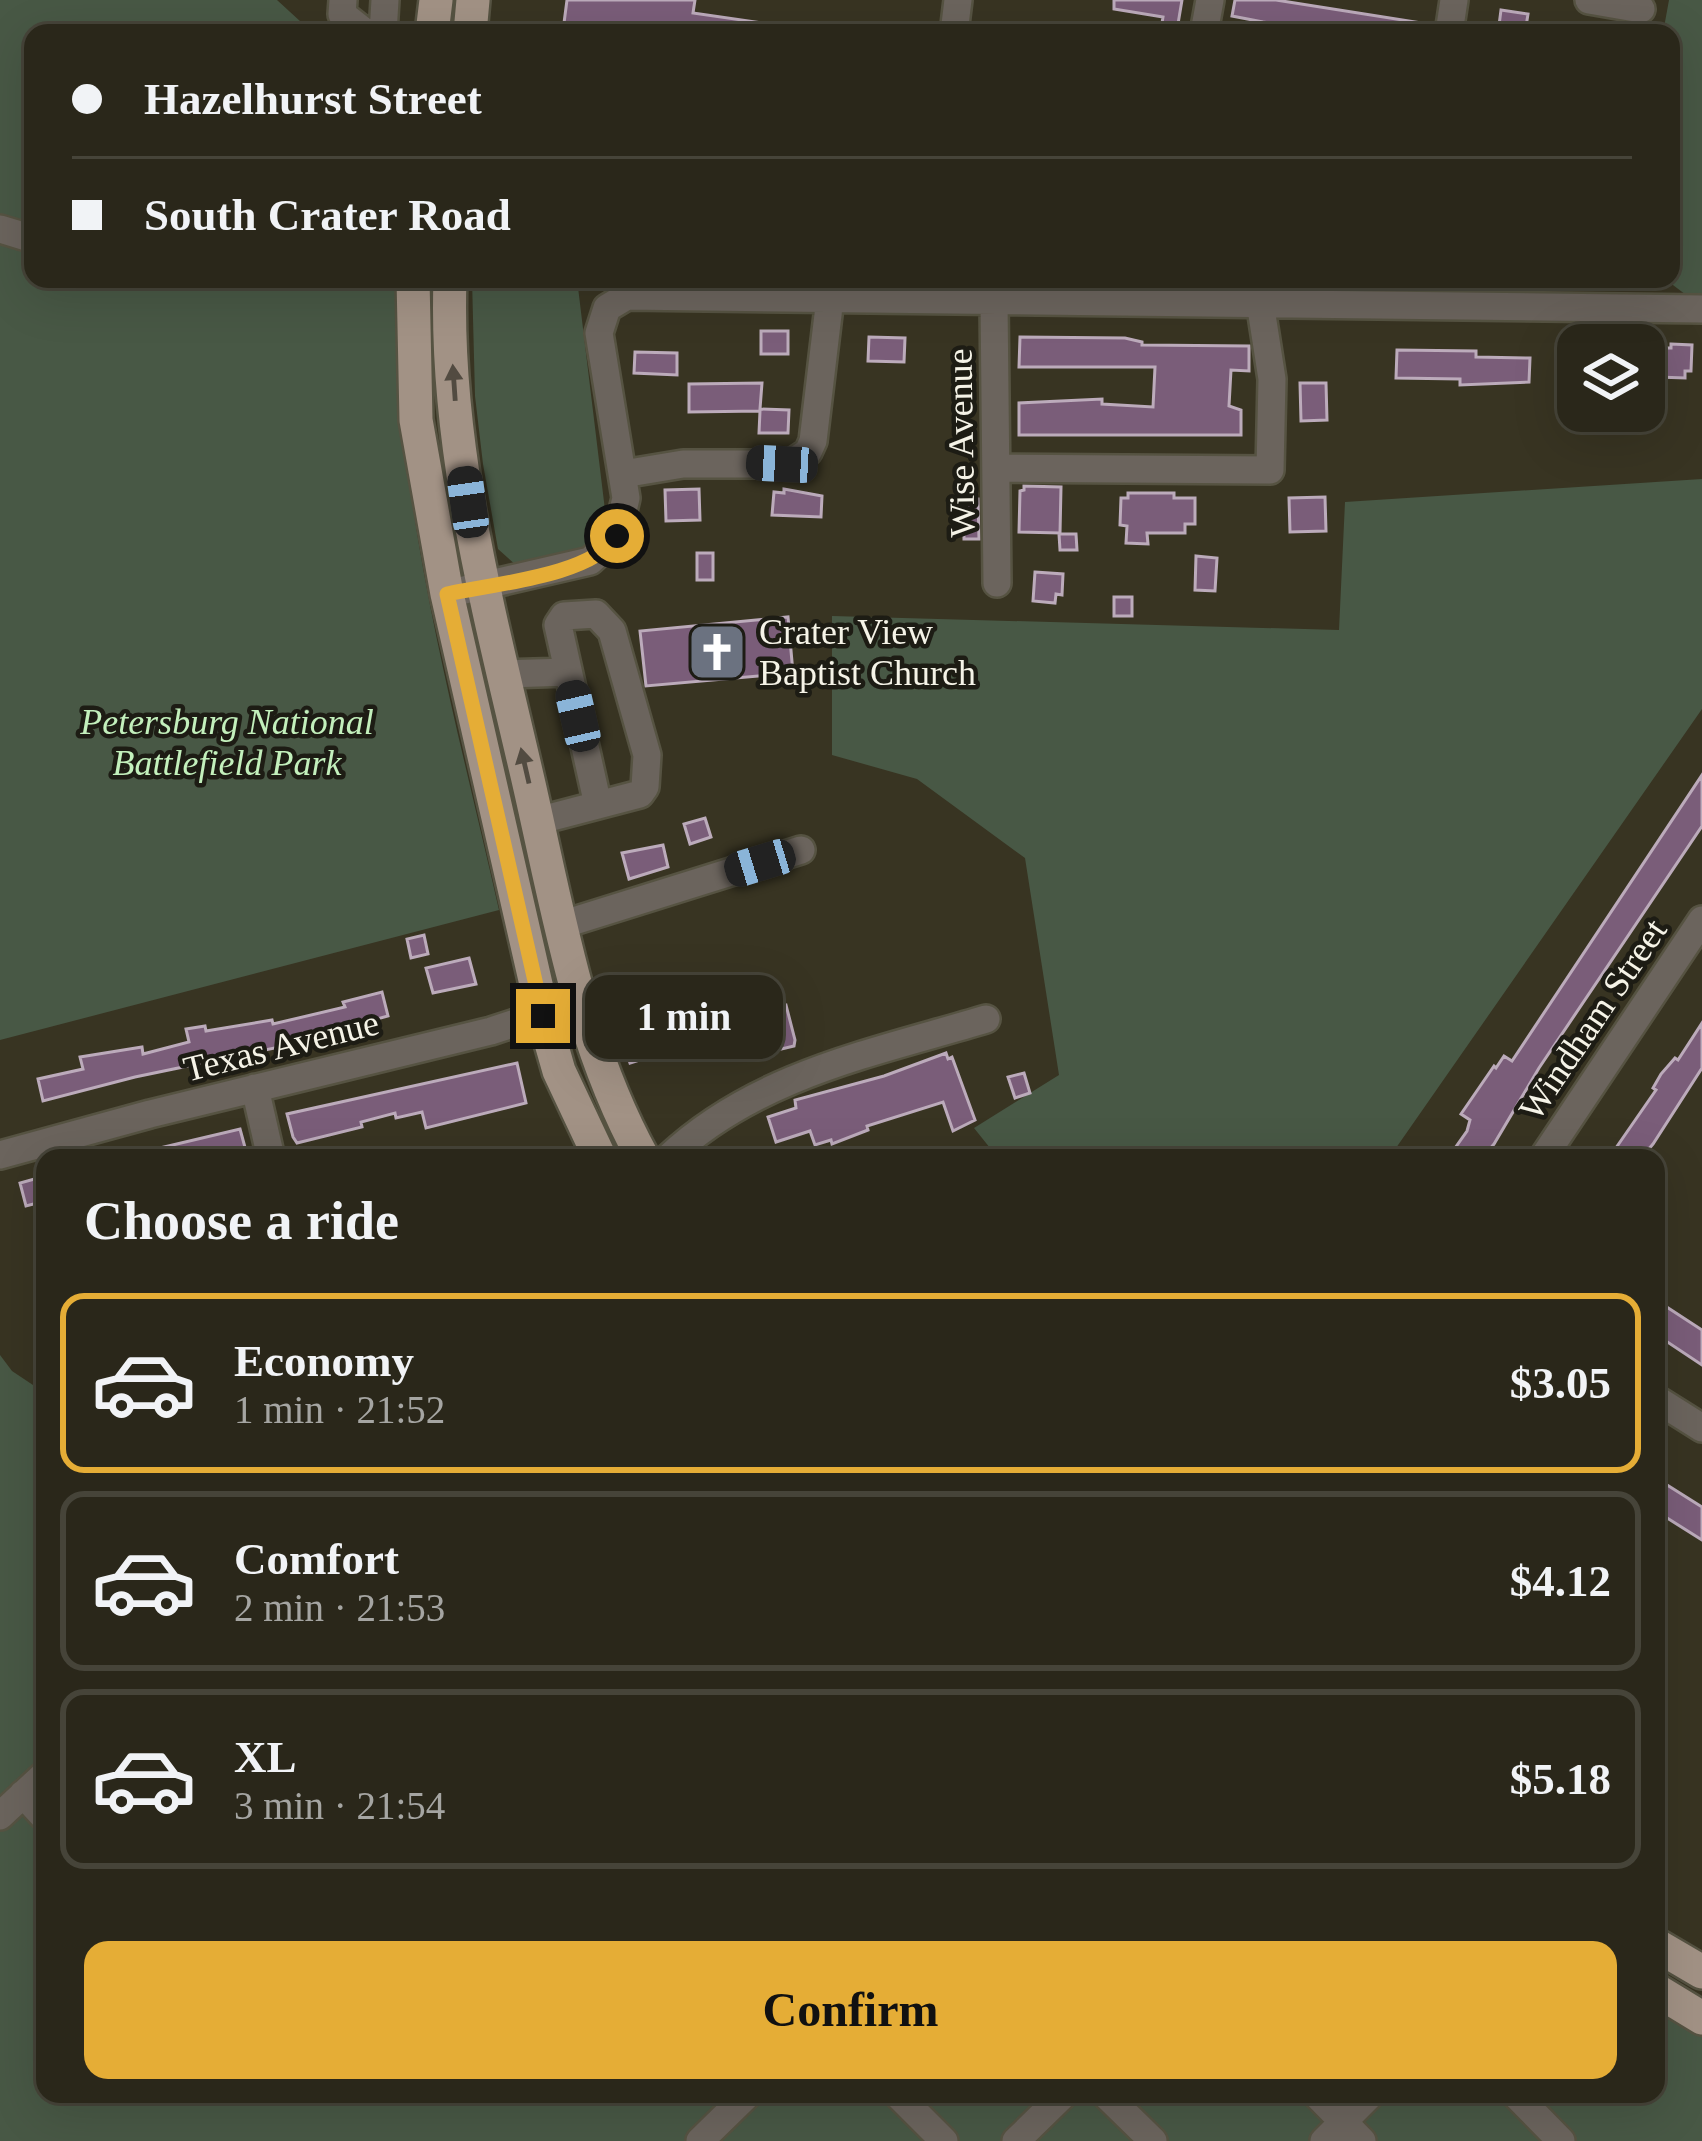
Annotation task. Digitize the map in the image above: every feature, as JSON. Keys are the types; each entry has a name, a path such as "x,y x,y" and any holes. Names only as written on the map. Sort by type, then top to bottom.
{"main road":[{"path":"413,288 416,420 447,594 543,1016 560,1071 596,1149"},
{"path":"450,288 459,442 504,674 579,1002 615,1103 638,1149"},
{"path":"1665,1950 1702,1972"},
{"path":"1665,1995 1702,2018"}],"street":[{"path":"343,0 342,14 381,13"},
{"path":"1589,0 1641,9"},
{"path":"447,594 590,561 617,536 624,517 622,474 598,333 607,308 627,296 1702,309"},
{"path":"622,474 683,464 790,464 808,452 816,422 830,298"},
{"name":"Wise Avenue","path":"994,301 997,584"},
{"path":"996,468 1270,470 1272,379 1259,302"},
{"path":"537,821 640,794 645,788 646,755 612,631 596,614 564,616 558,626 598,805"},
{"path":"504,674 568,672"},
{"path":"561,925 801,850"},
{"name":"Windham Street","path":"1549,1149 1702,920"},
{"name":"Texas Avenue","path":"0,1155 543,1016 579,1002"},
{"path":"679,1149 714,1121 787,1080 986,1019"},
{"path":"255,1088 270,1149"},
{"path":"1665,1405 1702,1428"},
{"path":"0,1816 36,1782"},
{"path":"23,1794 36,1808"},
{"path":"718,2135 741,2103"},
{"path":"906,2103 944,2141"},
{"path":"1016,2141 1055,2103"},
{"path":"1114,2103 1153,2141"},
{"path":"1322,2103 1343,2135 1365,2103"},
{"path":"1523,2103 1562,2141"}],"green space":[{"name":"Petersburg National Battlefield Park","path":"0,0 277,0 303,24 24,24 24,288 397,288 404,439 415,518 428,597 499,910 0,1040"},
{"path":"1669,0 1702,0 1702,307 1677,288 1680,24 1665,24"},
{"path":"472,288 578,288 609,543 518,567 498,549 475,396"},
{"path":"1702,479 1702,709 1395,1149 991,1149 974,1128 1059,1075 1025,858 917,779 832,755 832,616 1339,630 1345,502"},
{"path":"0,1355 12,1371 36,1387 36,2103 1665,2103 1665,1988 1702,2011 1702,2141 0,2141"}],"building":[{"path":"567,0 695,0 693,13 763,23 571,24 564,23"},
{"path":"1114,0 1182,0 1178,24 1162,24 1163,17 1114,9"},
{"path":"1235,0 1276,0 1428,24 1276,24 1232,16"},
{"path":"1501,10 1528,14 1526,24 1499,24"},
{"path":"761,331 788,331 788,354 761,354"},
{"path":"869,337 905,338 904,362 868,361"},
{"path":"1020,337 1249,346 1249,371 1231,370 1229,406 1241,410 1241,435 1019,435 1019,403 1102,399 1102,404 1153,407 1155,367 1019,367"},
{"path":"1671,344 1692,345 1691,371 1685,371 1685,378 1665,377 1665,348"},
{"path":"1397,350 1476,351 1476,357 1530,358 1529,382 1460,385 1460,379 1396,378"},
{"path":"635,352 677,353 677,375 634,373"},
{"path":"762,383 760,409 789,410 788,433 759,433 760,411 689,412 689,384"},
{"path":"1300,383 1326,383 1327,420 1301,421"},
{"path":"1024,486 1061,487 1060,533 1019,532"},
{"path":"699,489 700,520 666,521 665,490"},
{"path":"784,489 822,496 821,517 772,515 774,492 784,493"},
{"path":"1128,493 1195,498 1195,524 1185,524 1185,533 1147,533 1148,544 1126,543 1127,526 1120,525 1121,498 1128,498"},
{"path":"1325,497 1326,531 1290,532 1289,498"},
{"path":"957,499 978,499 979,539 964,539 964,533 956,533"},
{"path":"1059,534 1076,534 1077,550 1060,550"},
{"path":"697,553 713,553 713,580 697,580"},
{"path":"1196,556 1217,558 1215,591 1195,590"},
{"path":"1035,572 1063,574 1062,595 1056,594 1055,603 1033,601"},
{"path":"1114,597 1132,597 1132,616 1114,616"},
{"name":"Crater View Baptist Church","path":"788,617 793,673 646,686 640,631"},
{"path":"1702,775 1702,826 1539,1068 1494,1144 1490,1149 1454,1149 1470,1120 1461,1114 1494,1066 1504,1056 1512,1061"},
{"path":"705,818 711,837 690,844 684,824"},
{"path":"663,845 668,867 629,879 622,853"},
{"path":"424,935 428,954 411,958 407,939"},
{"path":"469,958 476,984 433,993 426,968"},
{"path":"382,992 388,1016 323,1038 43,1101 38,1079 83,1069 80,1057 142,1047 143,1054 189,1042 186,1029 205,1026 206,1031 272,1020 273,1024 345,1007 343,1002"},
{"path":"778,1003 779,1007 786,1005 794,1046 769,1052 756,1009"},
{"path":"674,1021 683,1046 630,1063 622,1038"},
{"path":"1702,1023 1702,1068 1653,1144 1649,1149 1615,1149 1656,1090 1661,1074 1678,1060"},
{"path":"946,1053 948,1059 952,1057 975,1120 953,1131 943,1102 867,1126 868,1130 832,1144 831,1140 815,1145 810,1131 776,1142 768,1117 796,1108 795,1100"},
{"path":"517,1063 526,1103 426,1128 422,1112 396,1118 395,1113 361,1122 362,1127 297,1143 293,1137 287,1114"},
{"path":"1024,1073 1030,1093 1015,1098 1008,1077"},
{"path":"240,1129 245,1149 156,1149"},
{"path":"36,1179 36,1203 26,1206 20,1183"},
{"path":"1665,1306 1702,1330 1702,1365 1666,1341"},
{"path":"1665,1484 1702,1507 1702,1540 1665,1517"}],"place":[{"name":"Crater View Baptist Church","path":"717,652"}],"route":[{"path":"543,1016 447,594 590,561 617,536"}]}
